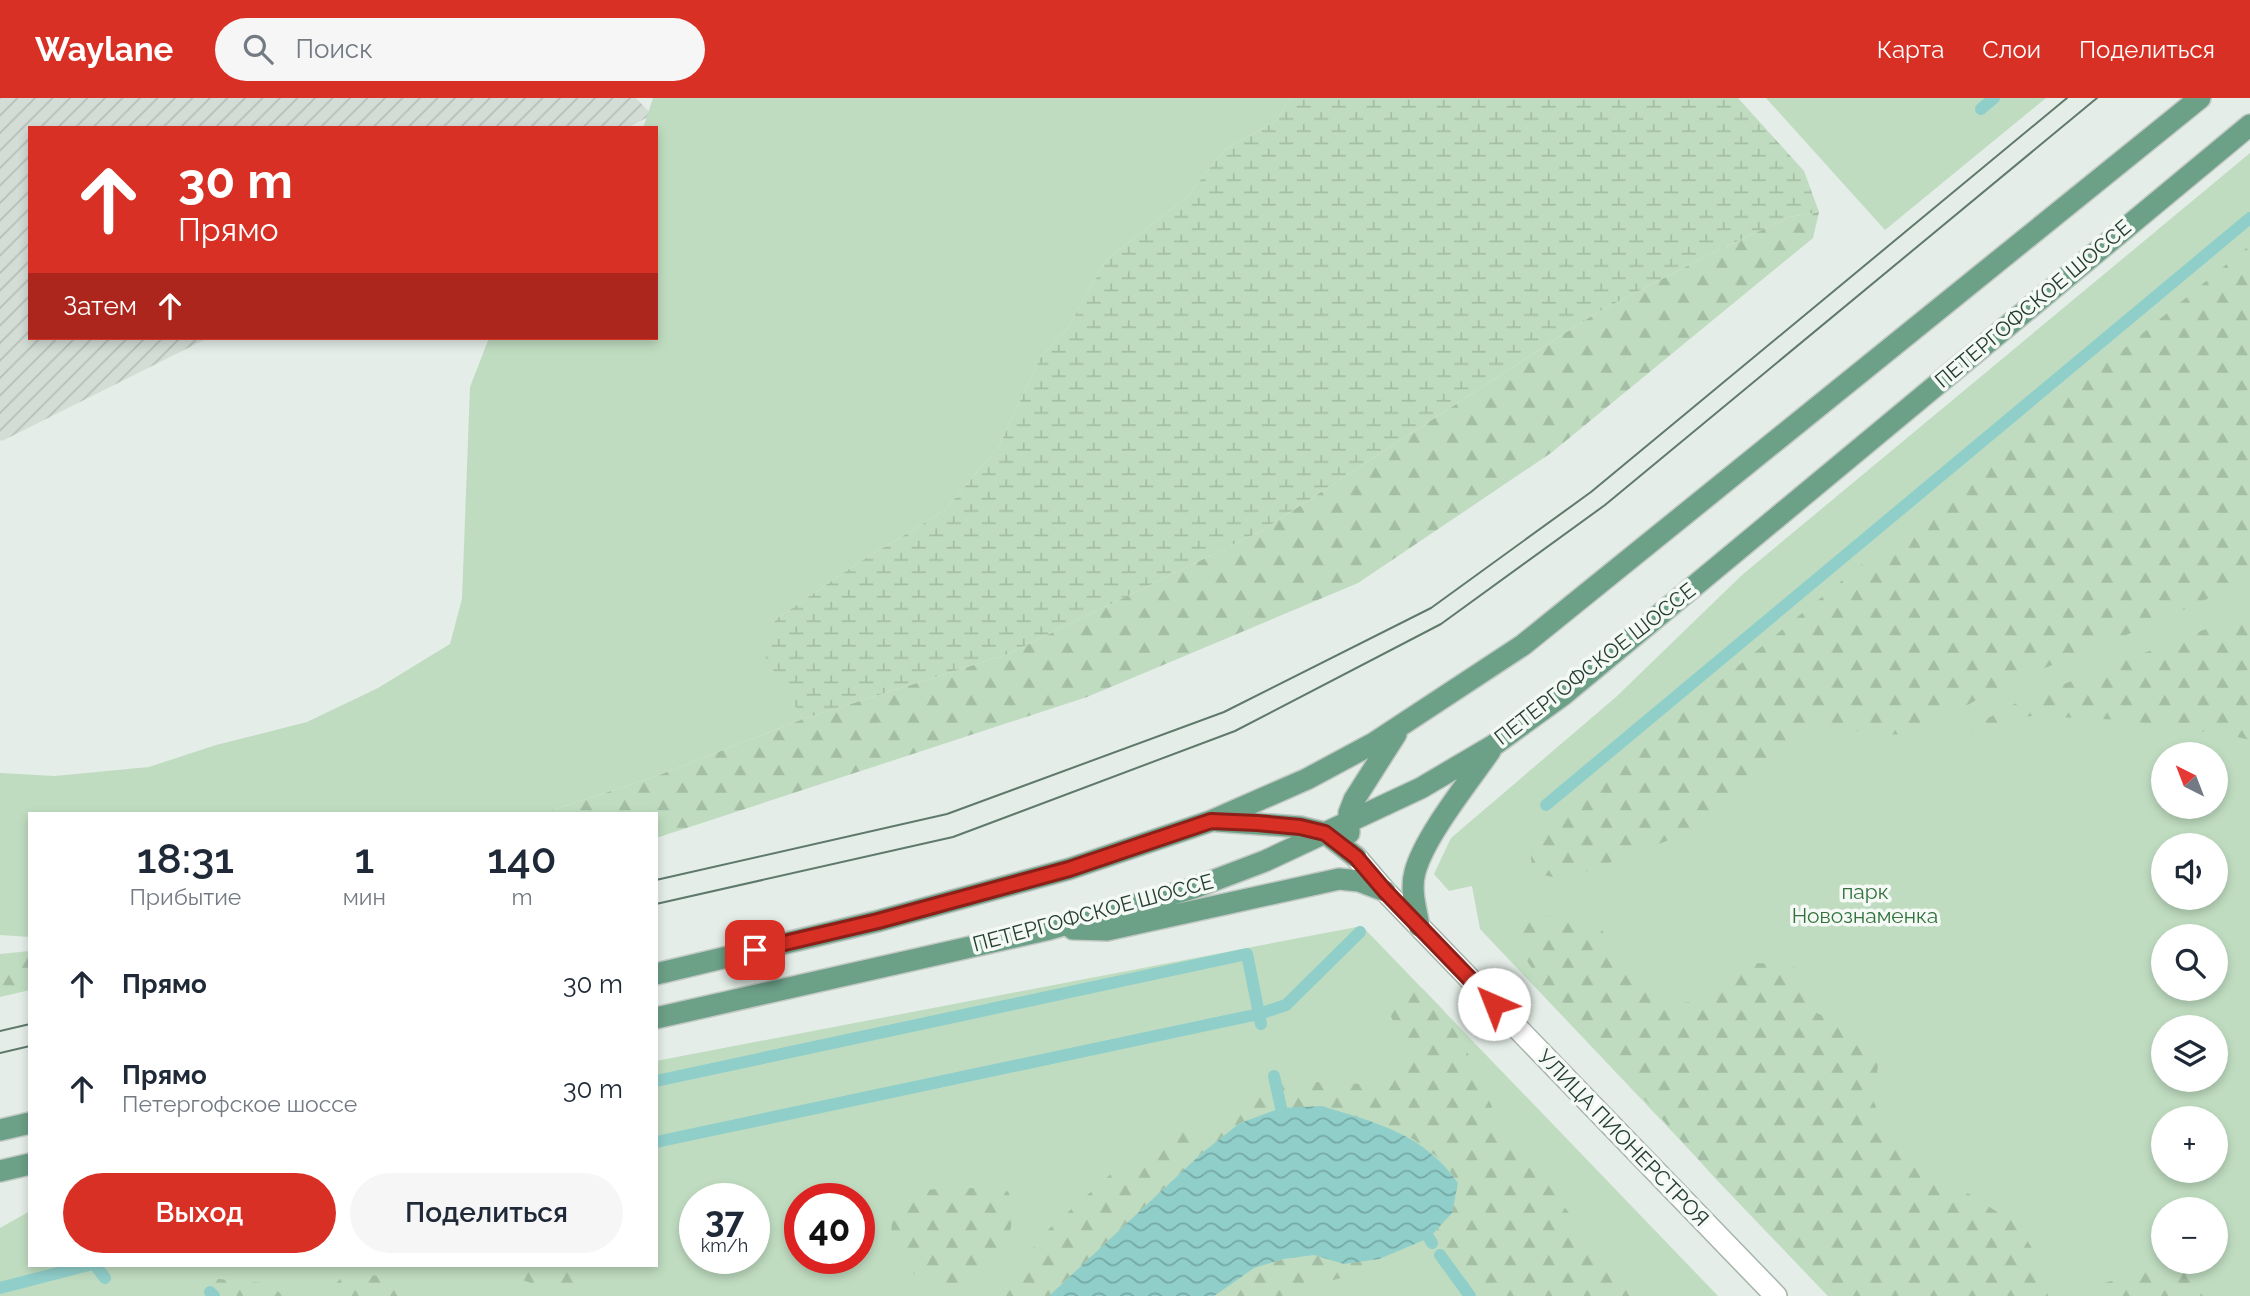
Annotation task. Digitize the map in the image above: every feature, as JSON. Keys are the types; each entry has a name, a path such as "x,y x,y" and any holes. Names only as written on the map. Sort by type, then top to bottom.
{"main road":[{"path":"658,974 878,921 1043,876 1211,821 1307,779 1374,743 1523,645 2200,98"},
{"name":"ПЕТЕРГОФСКОЕ ШОССЕ","path":"658,1018 1050,929 1194,888 1349,823 1421,788 1494,745 1563,695 2250,125"},
{"path":"1356,857 1349,835 1349,813 1354,800 1403,724"},
{"path":"1419,926 1413,898 1415,873 1425,848 1494,745"},
{"path":"1211,821 1300,827 1325,833 1356,857"},
{"path":"1050,929 1107,930 1339,879 1359,881 1385,891"},
{"path":"0,1130 28,1123"},
{"path":"0,1171 28,1164"}],"street":[{"name":"УЛИЦА ПИОНЕРСТРОЯ","path":"1356,857 1385,891 1776,1296"}],"shaded area":[{"path":"0,98 636,98 652,115 631,126 28,126 28,340 204,340 0,440"}],"green space":[{"path":"653,98 1291,98 1276,121 1225,149 1187,197 1106,260 1068,328 1041,356 999,446 944,511 858,563 776,619 762,650 803,719 654,777 546,812 28,812 28,937 0,935 0,773 55,776 149,767 216,745 307,722 378,688 450,644 462,599 470,387 488,340 658,340 658,126 644,126"},
{"path":"1291,98 1738,98 1804,171 1819,212 1790,217 1716,251 1596,313 1261,531 1008,654 803,719 761,650 776,619 858,563 944,511 999,446 1041,356 1068,328 1106,260 1187,197 1225,149 1276,121"},
{"path":"1766,98 2046,98 1885,230"},
{"name":"парк Новознаменка","path":"2250,153 2250,1296 1828,1296 1480,929 1472,886 1449,891 1434,874 1451,838 1616,697 1742,575"},
{"path":"1819,212 1813,238 1551,453 1358,583 1087,697 658,837 658,812 546,812 654,777 803,719 1008,654 1261,531 1596,313 1716,251 1790,217"},
{"path":"2250,245 2250,580 2124,636 2008,683 1914,734 1875,735 1807,724 1749,773 1719,821 1564,880 1532,872 1530,837"},
{"path":"2250,612 2250,740 2123,720 2031,716 1958,734 2022,700"},
{"path":"1541,915 1595,919 1624,965 1669,1005 1711,999 1751,963 1791,964 1812,989 1817,1013 1835,1022 1859,1026 1879,1047 1872,1098 1885,1127 1906,1154 2018,1225 2039,1260 2048,1296 1828,1296 1714,1177 1542,985 1518,946 1515,920"},
{"path":"1362,926 1718,1296 0,1296 0,1228 28,1212 28,1267 658,1267 658,1061"},
{"path":"28,951 28,990 0,997 0,954"},
{"path":"1400,986 1422,988 1445,1012 1493,1109 1585,1235 1626,1288 1636,1296 1482,1296 1451,1254 1432,1243 1429,1238 1452,1213 1458,1184 1444,1162 1413,1139 1366,1119 1280,1108 1240,1123 1202,1153 1049,1296 994,1296 1049,1229 1111,1174 1146,1149 1175,1133 1197,1127 1219,1126 1235,1115 1246,1100 1267,1087 1290,1081 1392,1085 1408,1052 1385,1004"},
{"path":"1002,1187 1009,1193 1010,1232 1003,1247 972,1288 952,1290 936,1287 909,1270 893,1245 891,1230 894,1215 914,1190"},
{"path":"1314,1255 1344,1264 1379,1259 1352,1275 1318,1284 1297,1296 1214,1296 1254,1268 1283,1259"},
{"path":"486,1267 600,1267 601,1271 580,1290 547,1289"},
{"path":"2151,1270 2151,1274 2186,1274 2203,1296 2092,1296 2104,1283"},
{"path":"344,1275 395,1276 419,1296 324,1296"},
{"path":"218,1279 264,1283 285,1296 206,1296"}],"water":[{"path":"1322,1106 1398,1132 1445,1166 1458,1183 1452,1213 1429,1238 1379,1259 1344,1264 1314,1255 1283,1259 1254,1268 1214,1296 1049,1296 1202,1153 1240,1123 1281,1108"}],"waterway":[{"path":"1981,109 1994,98"},
{"path":"1546,805 2250,218"},
{"path":"658,1142 1259,1014 1286,1005 1360,932"},
{"path":"658,1081 1247,954 1261,1024"},
{"path":"1274,1076 1281,1108"},
{"path":"1429,1238 1432,1243"},
{"path":"1440,1255 1470,1296"},
{"path":"0,1288 81,1267"},
{"path":"97,1267 105,1278"},
{"path":"210,1292 214,1296"}],"tram line":[{"path":"658,880 947,814 1224,712 1431,608 1591,492 2067,98"},
{"path":"658,904 953,837 1235,731 1441,624 1605,505 2097,98"},
{"path":"0,1031 28,1024"},
{"path":"0,1053 28,1046"}],"route":[{"path":"755,950 878,921 1069,869 1211,821 1257,823 1300,827 1325,833 1356,857 1385,891 1494,1004"}]}
